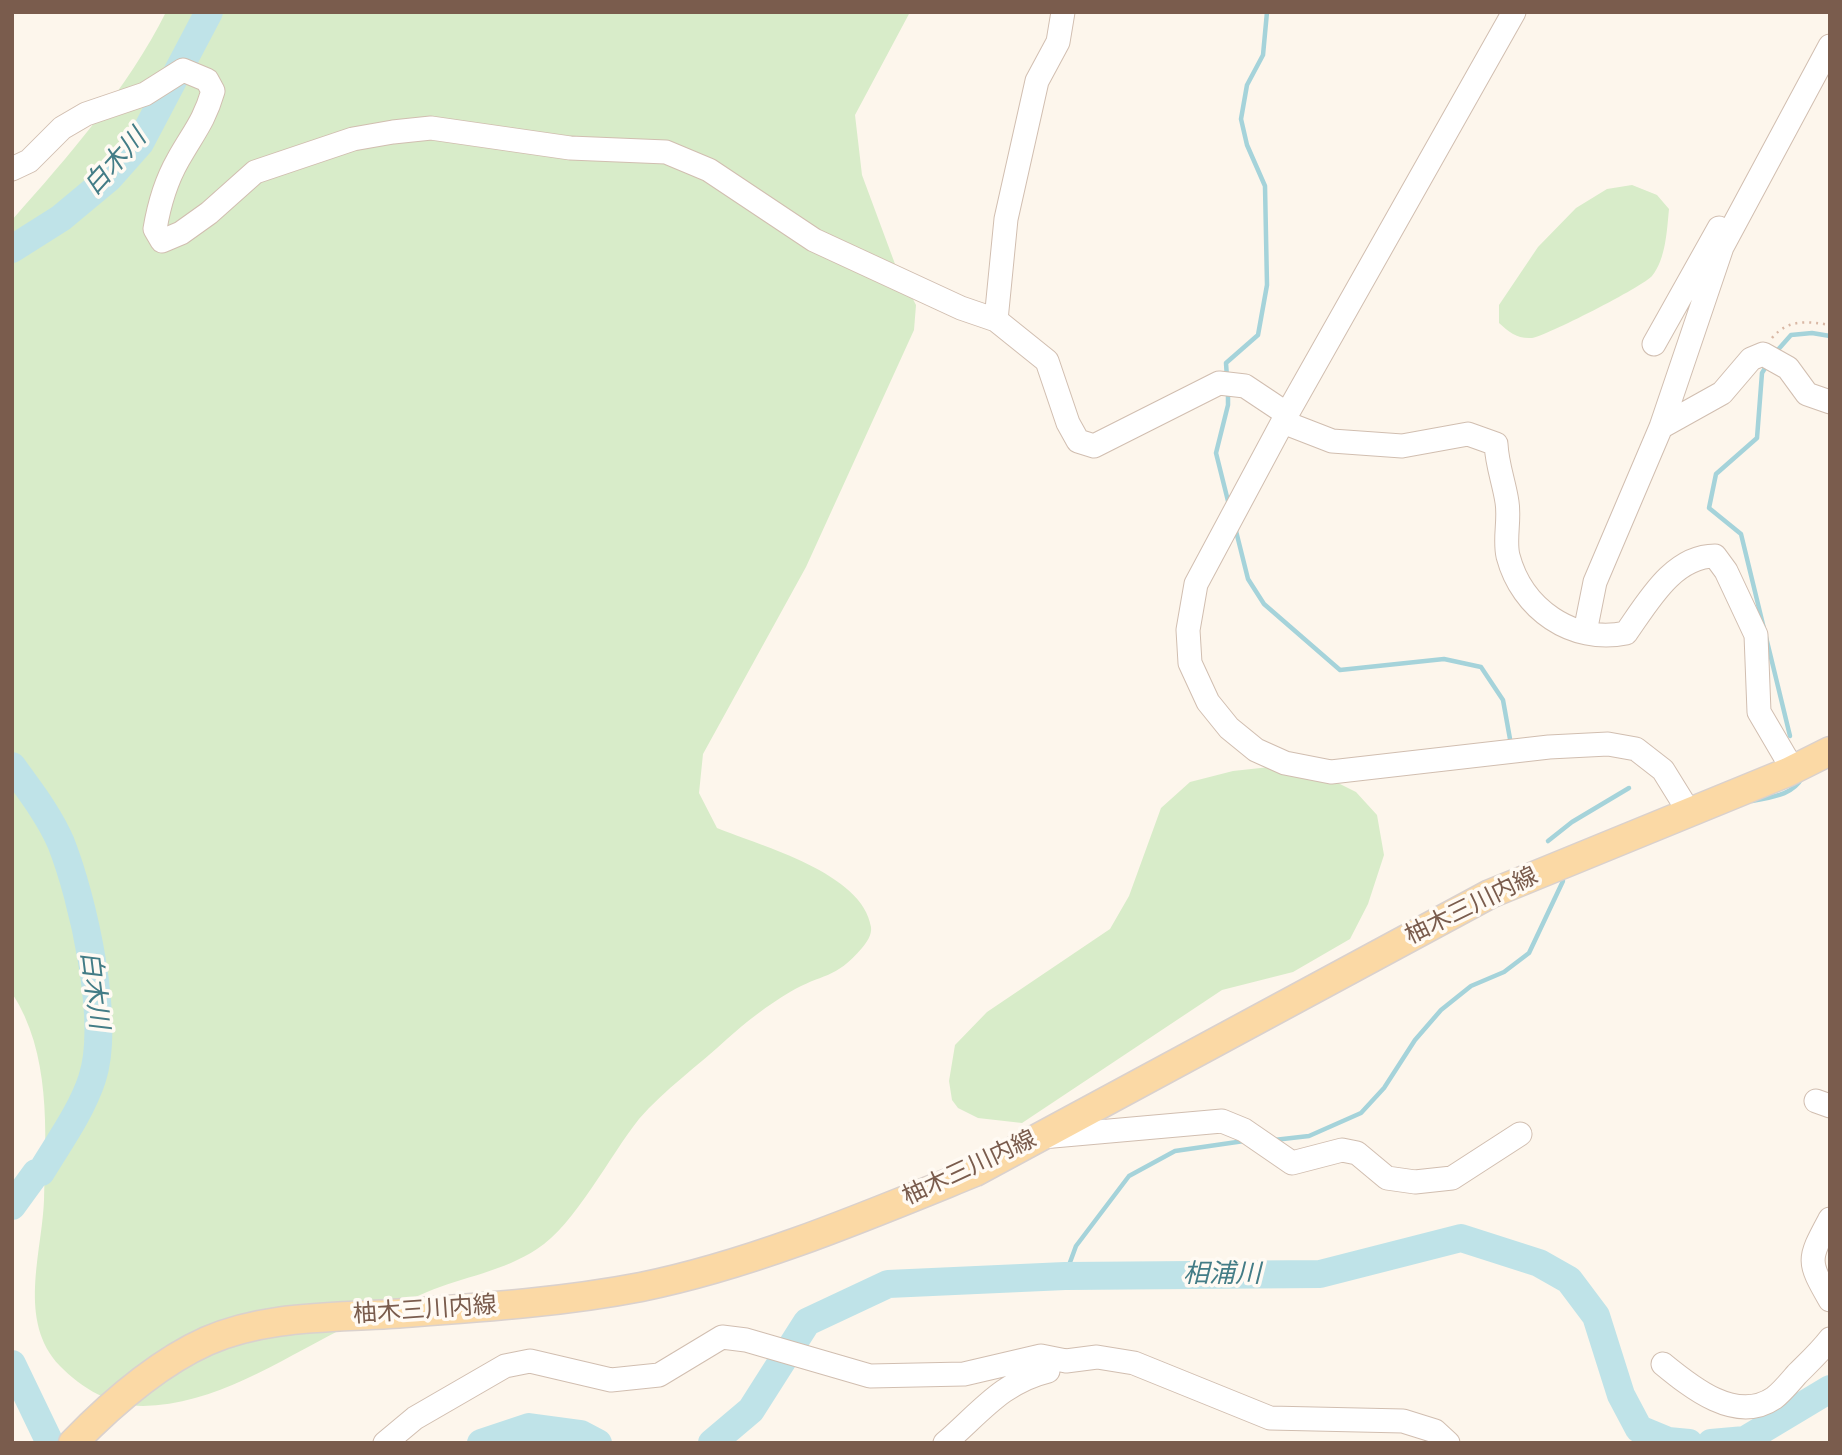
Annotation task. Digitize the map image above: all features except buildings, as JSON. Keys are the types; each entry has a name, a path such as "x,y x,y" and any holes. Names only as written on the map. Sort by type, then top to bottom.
{"main road":[{"name":"柚木三川内線","path":"73,1443 151,1375 207,1341 255,1325 475,1308 642,1287 751,1256 888,1207 975,1172 1490,894 1793,770 1830,751"}],"street":[{"path":"996,320 1006,219 1037,80 1058,42 1063,12"},
{"path":"1514,12 1285,418 1196,584 1188,630 1191,663 1208,702 1229,728 1266,755 1284,763 1331,772 1549,747 1608,744 1636,749 1663,770 1689,812"},
{"path":"1585,632 1595,582 1661,427 1723,247 1830,46"},
{"path":"12,169 29,161 62,128 86,114 145,94 183,70 207,80 213,91 205,119 177,162 160,201 155,229 162,241 181,233 209,213 255,172 353,139 431,128 570,148 666,152 709,170 814,240 961,308 996,320 1047,361 1073,432 1079,441 1094,446 1219,383 1245,386 1285,418 1332,441 1402,446 1468,434 1496,444 1498,467 1507,503 1508,555 1524,593 1546,618 1604,637 1626,633 1676,569 1699,556 1715,556 1726,571 1756,635 1759,712 1793,770"},
{"path":"1654,344 1736,198 1750,195"},
{"path":"1661,427 1722,393 1751,359 1767,359 1807,394 1830,402"},
{"path":"1039,1137 1222,1121 1244,1130 1292,1163 1342,1150 1356,1153 1387,1178 1415,1182 1452,1178 1520,1134"},
{"path":"1830,1219 1812,1254 1811,1264 1830,1300"},
{"path":"385,1443 415,1418 505,1366 530,1361 611,1380 659,1375 722,1337 746,1340 870,1376 964,1374 1041,1356 1066,1361 1097,1357 1134,1363 1270,1418 1404,1421 1435,1431 1448,1443"},
{"path":"1663,1364 1692,1388 1713,1399 1735,1405 1757,1406 1774,1398 1830,1339"},
{"path":"945,1443 1003,1389 1028,1376 1055,1370 1066,1361"}],"path":[{"path":"1767,359 1779,330 1794,322 1830,325"}],"green space":[{"path":"166,12 910,12 855,115 862,175 895,264 916,305 914,330 806,567 703,754 699,793 717,828 808,864 850,891 864,908 871,927 866,943 844,966 790,992 757,1014 659,1098 639,1119 565,1224 537,1249 511,1263 441,1287 362,1320 220,1390 169,1404 143,1406 109,1399 68,1374 47,1348 39,1329 36,1308 35,1286 44,1200 43,1093 34,1041 25,1016 12,993 12,220 75,147 115,95"},
{"path":"1632,185 1657,195 1669,209 1663,253 1652,276 1614,300 1532,338 1518,336 1499,323 1499,305 1538,247 1576,208 1607,189"},
{"path":"1279,766 1328,778 1356,792 1377,815 1384,855 1368,904 1350,939 1293,972 1222,990 1022,1123 978,1118 958,1108 952,1100 949,1081 955,1045 987,1012 1110,929 1129,896 1161,808 1190,782 1233,771"}],"waterway":[{"name":"白木川","path":"12,249 61,218 109,178 140,143 209,12"},
{"path":"1227,378 1226,363 1258,335 1267,285 1265,186 1247,145 1241,119 1247,85 1263,55 1267,12"},
{"path":"1776,352 1791,335 1812,333 1830,336"},
{"path":"1767,365 1762,373 1757,438 1716,474 1709,508 1741,534 1790,736"},
{"path":"1228,391 1228,405 1216,453 1229,505"},
{"path":"1235,527 1248,579 1264,604 1340,670 1444,659 1481,667 1503,700 1510,739"},
{"name":"白木川","path":"12,766 51,823 69,867 92,960 98,1026 97,1055 92,1079 82,1103 41,1172 36,1173 12,1206"},
{"path":"1752,801 1787,792 1802,778"},
{"path":"1548,841 1572,822 1629,788"},
{"path":"1274,1140 1309,1136 1361,1113 1384,1088 1415,1040 1441,1010 1471,986 1504,972 1529,953 1563,881"},
{"path":"1065,1276 1076,1246 1129,1176 1175,1151 1244,1141"},
{"name":"相浦川","path":"712,1443 751,1410 807,1322 888,1284 1065,1276 1320,1274 1461,1238 1539,1263 1569,1280 1596,1316 1621,1395 1639,1429 1668,1441 1689,1443"},
{"name":"白木川","path":"12,1364 50,1443"},
{"name":"相浦川","path":"1711,1443 1745,1440 1830,1389"},
{"name":"相浦川","path":"481,1443 529,1427 581,1434 598,1443"}]}
